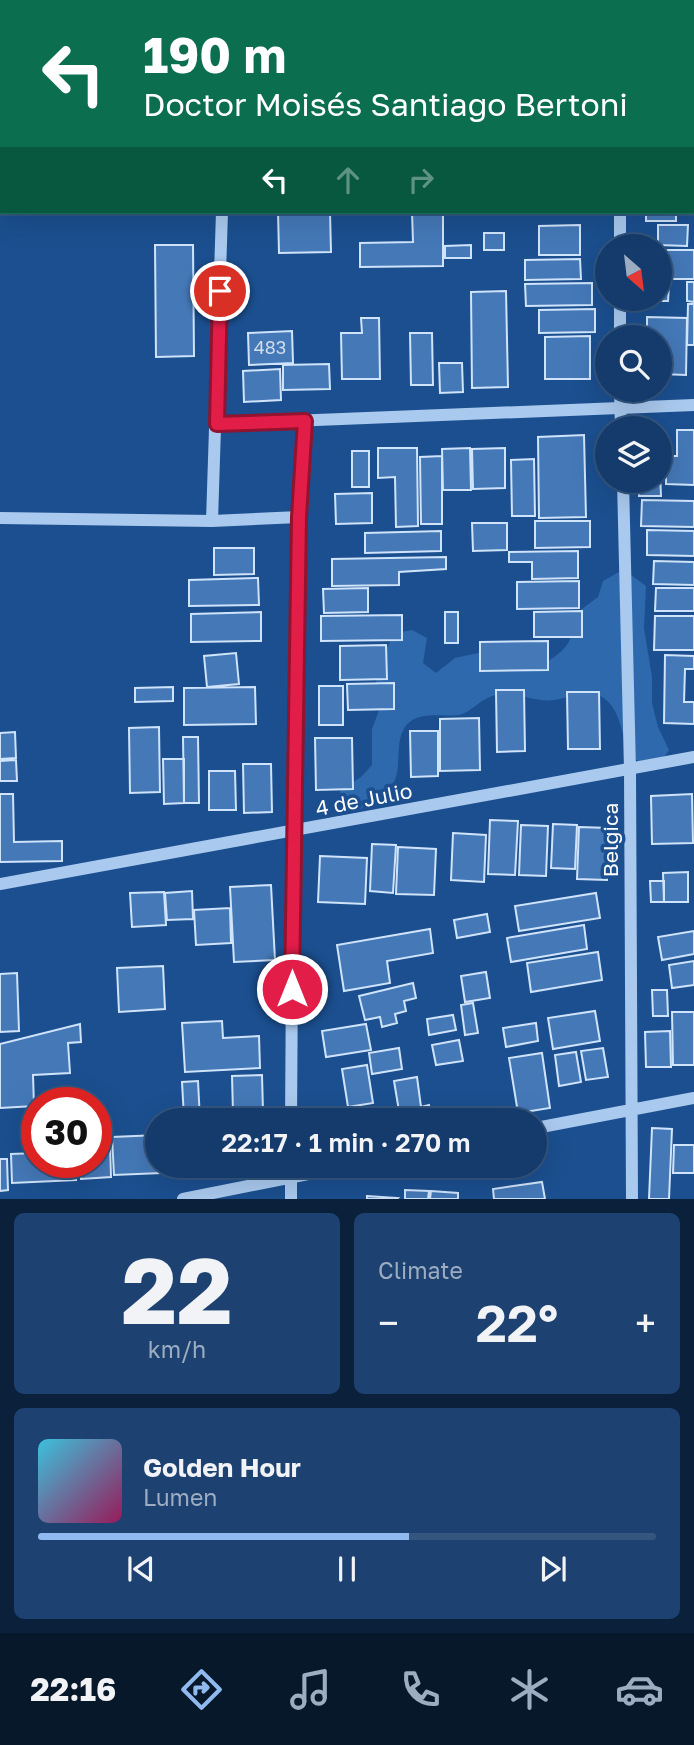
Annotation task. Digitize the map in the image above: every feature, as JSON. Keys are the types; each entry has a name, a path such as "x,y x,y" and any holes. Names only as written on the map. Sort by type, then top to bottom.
{"street":[{"path":"212,521 222,214"},
{"path":"620,214 620,234"},
{"path":"621,402 621,416"},
{"path":"217,424 694,405"},
{"path":"291,1108 299,517 305,421"},
{"name":"Belgica","path":"622,493 630,770 632,1199"},
{"path":"0,518 212,521 299,517"},
{"name":"4 de Julio","path":"0,884 293,833 694,757"},
{"path":"547,1126 694,1098"},
{"path":"183,1199 264,1178"},
{"path":"291,1178 291,1199"}],"shaded area":[{"path":"619,572 627,572 646,586 644,628 652,677 652,703 658,727 669,750 665,756 641,763 634,757 625,742 612,706 599,695 586,693 561,699 539,700 511,694 496,695 459,715 428,716 411,721 402,732 396,777 390,787 356,812 340,808 340,791 361,777 372,765 372,729 381,705 376,682 387,647 396,633 412,630 427,638 423,663 436,673 455,658 478,653 499,666 533,671 565,648 578,612 598,597 603,581"}],"building":[{"path":"278,214 330,214 331,252 279,253"},
{"path":"412,214 443,214 443,266 360,267 360,243 413,242"},
{"path":"646,214 676,214 676,221 646,221"},
{"path":"580,225 580,255 539,255 539,226"},
{"path":"658,225 688,225 687,246 672,245 672,234 658,234"},
{"path":"484,233 504,233 504,250 484,250"},
{"path":"155,245 193,245 194,356 156,357"},
{"path":"471,245 471,258 445,258 445,246"},
{"path":"672,250 694,250 694,279 672,279"},
{"path":"580,259 581,279 525,280 525,260"},
{"path":"687,282 694,282 694,302 687,301"},
{"path":"592,283 592,305 526,306 525,284"},
{"path":"506,291 508,387 472,388 471,292"},
{"path":"688,304 694,304 694,345 687,345"},
{"path":"595,309 595,332 539,333 539,310"},
{"path":"647,317 687,318 686,375 672,374 672,325 647,325"},
{"path":"361,318 379,318 380,379 342,379 341,333 362,333"},
{"path":"292,331 293,363 249,365 248,333"},
{"path":"410,333 432,333 433,385 411,385"},
{"path":"590,336 590,379 545,379 545,337"},
{"path":"439,363 462,363 463,392 440,393"},
{"path":"329,364 330,389 283,390 283,365"},
{"path":"280,369 281,400 244,402 243,371"},
{"path":"677,430 694,430 694,485 672,484 672,456 677,456"},
{"path":"584,435 586,517 539,518 538,437"},
{"path":"378,448 417,448 418,526 396,527 395,477 378,478"},
{"path":"470,448 471,490 443,490 442,449"},
{"path":"505,448 505,488 473,489 472,449"},
{"path":"352,451 369,451 369,487 352,487"},
{"path":"442,456 442,524 421,524 420,457"},
{"path":"534,459 535,516 512,516 511,460"},
{"path":"372,493 372,523 336,524 335,494"},
{"path":"639,493 661,493 661,496 639,496"},
{"path":"642,500 694,501 694,527 641,526"},
{"path":"535,521 590,521 590,547 535,548"},
{"path":"472,523 507,523 507,550 473,551"},
{"path":"647,530 694,531 694,556 647,555"},
{"path":"441,531 441,551 365,553 365,533"},
{"path":"214,548 254,548 254,574 214,575"},
{"path":"578,551 578,578 532,579 532,562 509,562 509,552"},
{"path":"446,557 446,569 399,572 399,585 332,586 332,559"},
{"path":"654,561 694,562 694,585 653,584"},
{"path":"258,578 259,605 189,606 189,580"},
{"path":"579,581 579,608 517,609 517,582"},
{"path":"368,588 368,612 324,613 323,589"},
{"path":"656,588 694,588 694,611 655,611"},
{"path":"582,611 582,637 534,637 534,612"},
{"path":"261,612 261,641 191,642 191,614"},
{"path":"445,612 458,612 458,643 445,643"},
{"path":"402,615 402,640 321,641 321,616"},
{"path":"655,616 694,616 694,650 654,650"},
{"path":"548,641 548,670 480,671 480,642"},
{"path":"386,645 387,679 340,680 340,646"},
{"path":"236,653 239,684 207,687 204,656"},
{"path":"665,655 694,656 694,669 685,669 684,702 694,702 694,724 664,723"},
{"path":"394,683 394,709 348,710 347,684"},
{"path":"319,686 343,686 343,725 319,725"},
{"path":"173,687 173,701 135,702 135,688"},
{"path":"255,687 256,724 184,725 184,688"},
{"path":"496,690 524,690 525,751 497,752"},
{"path":"567,692 599,692 600,749 568,749"},
{"path":"479,718 480,770 440,771 440,719"},
{"path":"159,727 160,792 130,793 129,728"},
{"path":"410,731 438,731 438,776 411,777"},
{"path":"15,732 16,758 0,759 0,733"},
{"path":"183,737 198,737 199,803 184,803"},
{"path":"315,738 352,738 353,789 316,790"},
{"path":"163,759 184,759 184,803 164,804"},
{"path":"16,760 17,781 0,781 0,761"},
{"path":"243,764 271,764 272,812 244,813"},
{"path":"209,771 235,771 236,810 209,810"},
{"path":"0,794 13,794 14,842 62,841 62,861 0,862"},
{"path":"692,794 693,843 652,844 651,796"},
{"path":"490,820 518,821 515,875 488,874"},
{"path":"553,824 577,825 575,869 551,868"},
{"path":"521,825 548,826 546,876 519,875"},
{"path":"579,827 609,828 607,880 577,879"},
{"path":"453,833 486,835 484,882 451,880"},
{"path":"372,844 396,845 393,893 370,891"},
{"path":"398,847 436,849 434,895 396,894"},
{"path":"320,856 367,858 365,904 318,902"},
{"path":"688,872 688,902 664,902 663,873"},
{"path":"650,881 664,881 664,902 651,902"},
{"path":"271,885 275,960 234,962 230,887"},
{"path":"192,891 193,919 167,920 165,893"},
{"path":"164,892 166,925 132,927 130,893"},
{"path":"596,893 600,918 519,931 515,906"},
{"path":"230,908 231,943 196,945 194,910"},
{"path":"487,914 490,932 457,938 454,920"},
{"path":"584,925 587,949 511,962 507,938"},
{"path":"430,929 433,953 387,961 390,983 344,991 337,945"},
{"path":"694,931 694,954 662,960 658,937"},
{"path":"598,952 602,980 531,992 527,963"},
{"path":"694,961 694,985 672,988 669,965"},
{"path":"163,966 165,1009 119,1012 117,968"},
{"path":"486,972 490,998 465,1002 461,976"},
{"path":"17,973 19,1031 0,1032 0,974"},
{"path":"413,983 416,998 404,1001 406,1011 395,1014 397,1023 382,1027 380,1017 365,1020 359,996"},
{"path":"652,990 667,990 668,1016 653,1016"},
{"path":"473,1003 478,1033 465,1035 461,1005"},
{"path":"595,1011 600,1041 553,1049 548,1018"},
{"path":"672,1012 694,1012 694,1065 673,1065"},
{"path":"453,1015 456,1030 429,1035 427,1019"},
{"path":"222,1021 223,1038 259,1036 260,1068 185,1072 182,1023"},
{"path":"536,1023 538,1041 506,1047 503,1028"},
{"path":"80,1024 81,1042 68,1043 70,1073 33,1075 33,1087 21,1087 21,1107 0,1108 0,1044"},
{"path":"366,1024 371,1050 326,1057 322,1031"},
{"path":"670,1031 671,1067 646,1067 645,1032"},
{"path":"459,1040 463,1061 436,1065 432,1045"},
{"path":"399,1048 402,1069 372,1074 369,1053"},
{"path":"603,1048 608,1077 586,1080 581,1051"},
{"path":"576,1052 581,1082 559,1086 555,1055"},
{"path":"542,1053 550,1108 517,1108 509,1058"},
{"path":"367,1065 373,1103 348,1107 342,1069"},
{"path":"262,1075 263,1108 233,1108 232,1076"},
{"path":"417,1077 421,1107 429,1105 429,1108 398,1108 394,1081"},
{"path":"198,1081 199,1108 183,1108 182,1082"},
{"path":"652,1128 672,1129 669,1199 649,1199"},
{"path":"145,1136 145,1174 114,1175 112,1137"},
{"path":"674,1145 694,1145 694,1173 673,1173"},
{"path":"11,1154 21,1154 21,1178 76,1180 12,1183"},
{"path":"0,1159 7,1159 8,1190 0,1191"},
{"path":"542,1182 545,1199 494,1199 493,1189"},
{"path":"405,1190 429,1191 428,1199 405,1199"},
{"path":"431,1191 458,1193 458,1199 430,1199"},
{"path":"367,1196 398,1198 367,1199"}],"route":[{"path":"220,291 217,424 305,421 299,517 292,989"}]}
